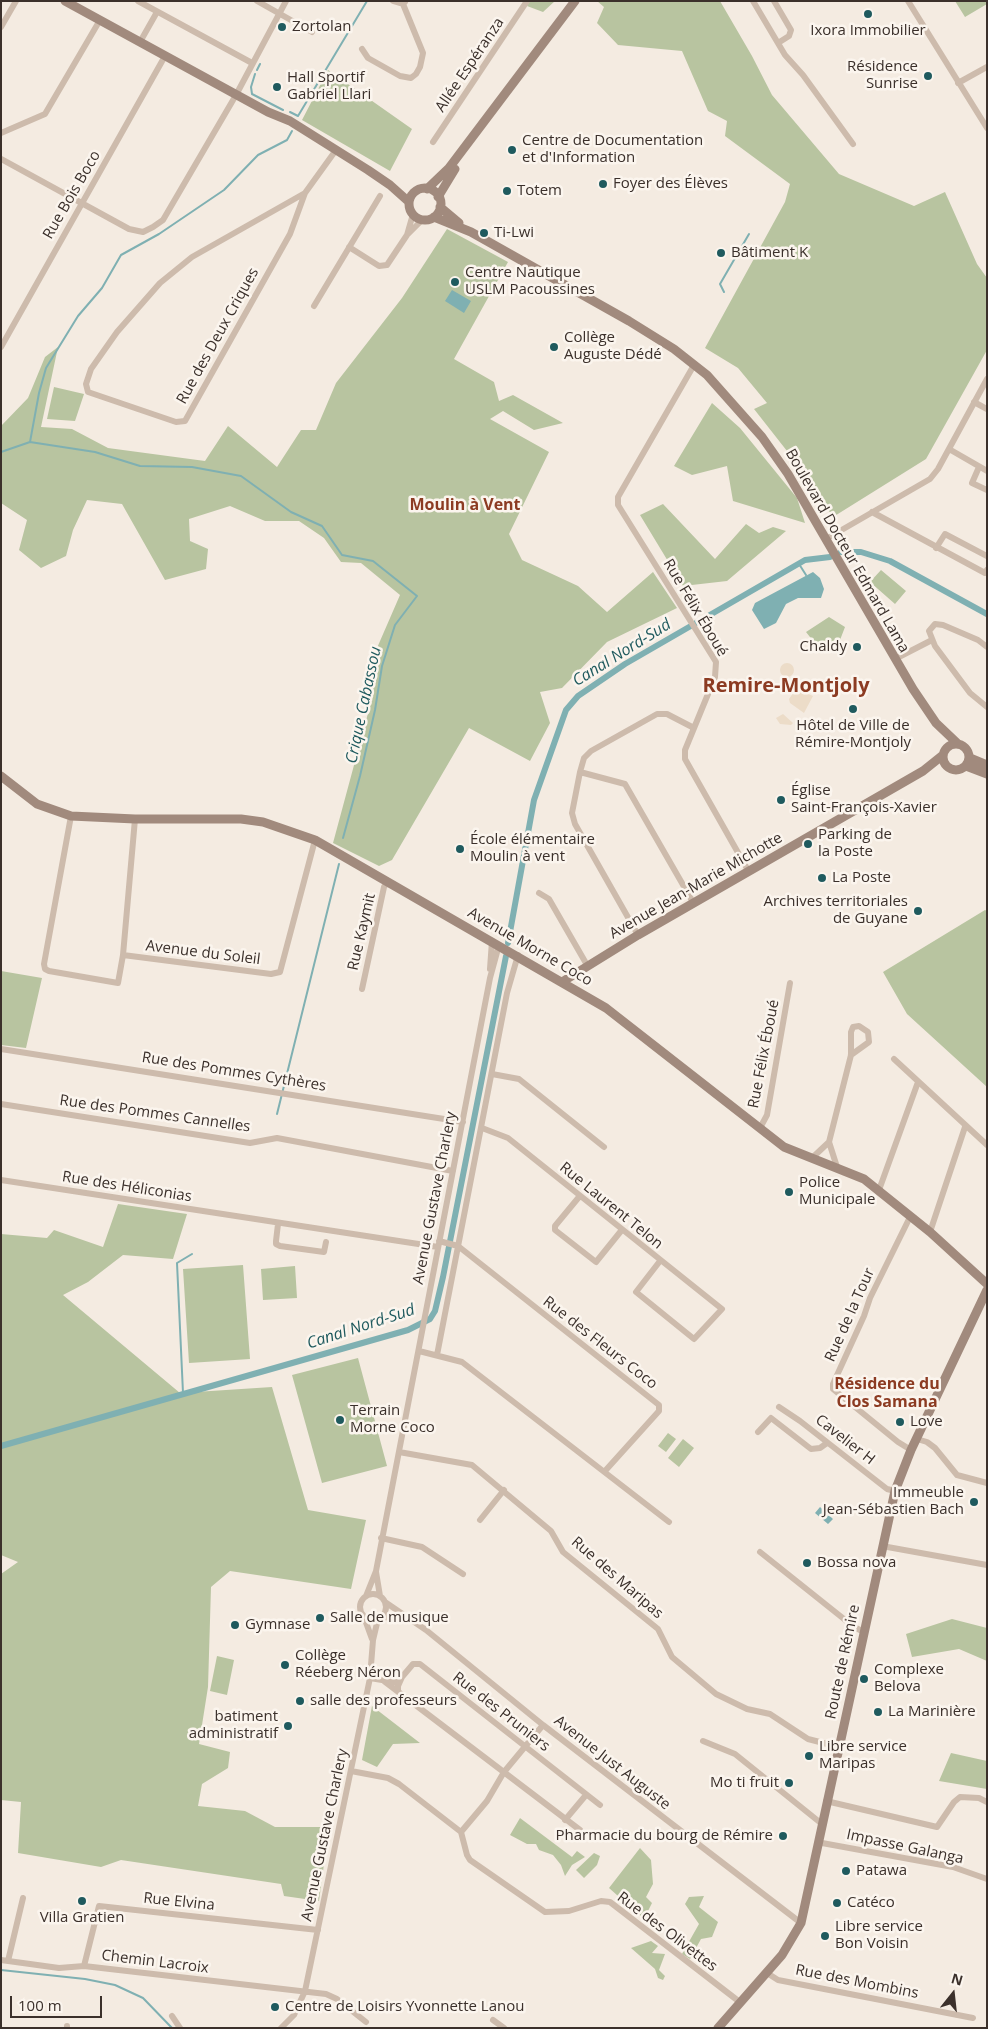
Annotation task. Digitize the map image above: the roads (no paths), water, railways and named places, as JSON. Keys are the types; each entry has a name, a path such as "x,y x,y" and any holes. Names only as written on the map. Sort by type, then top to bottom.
{"street":[{"path":"1,27 16,1"},
{"path":"65,1 236,95 290,121 390,185 409,202 412,214 407,235"},
{"path":"138,1 252,63"},
{"path":"257,1 312,32"},
{"path":"1,159 136,231 143,232 163,220 236,95 286,1"},
{"path":"362,49 368,58 400,76 411,78 416,74 420,67 423,53 405,3 393,1"},
{"name":"Allée Espéranza","path":"433,142 527,1"},
{"path":"349,247 372,262 386,266 407,235 422,220 434,217 440,207 438,196 453,172 515,82 575,1"},
{"path":"753,1 785,55 803,75 853,144"},
{"path":"774,1 791,30 788,36 778,43"},
{"path":"908,1 987,128"},
{"path":"140,42 157,12"},
{"path":"1,133 45,114 100,20"},
{"name":"Rue Bois Boco","path":"1,347 165,56"},
{"path":"958,83 987,67"},
{"path":"368,170 414,192 427,188 449,168 504,93 515,82"},
{"name":"Rue des Deux Criques","path":"305,193 192,257 160,283 117,332 90,369 86,384 88,392 176,422 185,421 290,234 305,193 336,150"},
{"path":"427,188 438,196"},
{"path":"409,202 414,192"},
{"path":"314,306 380,196"},
{"path":"288,204 298,212"},
{"name":"Boulevard Docteur Edmard Lama","path":"440,207 471,232"},
{"path":"412,214 422,220"},
{"name":"Boulevard Docteur Edmard Lama","path":"434,217 471,232 628,321 668,346 728,398 762,437 778,459 895,660 936,723 957,743"},
{"name":"Rue Félix Éboué","path":"693,366 618,497 618,505 716,662 717,670 685,750 685,759 749,872"},
{"path":"826,539 930,479 949,449 987,378"},
{"path":"974,402 987,409"},
{"path":"949,449 987,471"},
{"path":"979,467 972,482 987,490"},
{"path":"872,512 985,573 987,570"},
{"path":"936,548 945,534 987,556"},
{"path":"987,647 978,640 944,625 934,624 929,630 932,640 970,693 987,707"},
{"path":"895,660 932,640"},
{"path":"638,935 575,824 572,813 580,772 584,758 591,751 657,714 667,714 694,728"},
{"name":"Boulevard Docteur Edmard Lama","path":"936,723 944,752"},
{"path":"968,762 968,750 957,743 944,752 943,760 949,768 958,770 968,762 987,765"},
{"name":"Avenue Jean-Marie Michotte","path":"562,982 638,935 923,770 944,752"},
{"path":"968,762 987,774"},
{"name":"Avenue Jean-Marie Michotte","path":"923,770 949,768"},
{"path":"580,772 625,784 694,904"},
{"name":"Avenue Morne Coco","path":"1,776 37,804 71,816 135,819 241,819 263,822 315,840 518,955 606,1008 784,1147 864,1179 930,1232 987,1284"},
{"path":"71,816 45,969 49,972 118,983 123,955"},
{"name":"Avenue du Soleil","path":"135,819 123,955 271,974 280,972 315,840"},
{"name":"Rue Kaymit","path":"362,989 384,887 388,881"},
{"path":"539,893 549,899 587,965"},
{"name":"Avenue Gustave Charlery","path":"366,1596 376,1571 398,1452 423,1352 422,1329 496,943"},
{"name":"Avenue Gustave Charlery","path":"437,1355 456,1245 482,1128 507,993 518,955"},
{"name":"Rue Félix Éboué","path":"760,1128 767,1115 790,983"},
{"path":"837,1167 829,1142 851,1056 851,1032 853,1027 859,1026 868,1032 869,1042 851,1056"},
{"name":"Rue des Pommes Cythères","path":"1,1049 283,1092 463,1122"},
{"path":"894,1059 965,1127 987,1145"},
{"path":"492,1074 519,1079 604,1147"},
{"path":"879,1190 918,1082"},
{"name":"Rue des Pommes Cannelles","path":"1,1104 250,1142 271,1139 453,1172"},
{"path":"930,1232 965,1127"},
{"name":"Rue Laurent Telon","path":"482,1128 508,1138 621,1231 660,1261 722,1309 696,1338 692,1339 636,1292 660,1261"},
{"path":"812,1158 829,1142"},
{"name":"Rue des Héliconias","path":"1,1180 278,1224 456,1245"},
{"path":"579,1196 554,1228 568,1240 596,1262 621,1231"},
{"name":"Rue de la Tour","path":"910,1217 870,1298 864,1316 833,1384 833,1389 898,1442 911,1450"},
{"path":"278,1224 276,1244 280,1246 322,1252 325,1250 326,1242"},
{"name":"Rue des Fleurs Coco","path":"456,1245 659,1405 659,1411 604,1471"},
{"name":"Route de Rémire","path":"718,2028 767,1973 793,1939 801,1923 826,1801 895,1491 911,1450 987,1290"},
{"path":"423,1352 462,1362 669,1522"},
{"name":"Cavelier H","path":"779,1407 800,1420 887,1489 895,1491"},
{"path":"758,1432 771,1418 811,1449 820,1448 827,1443"},
{"path":"917,1440 927,1442 935,1448 957,1475 987,1483"},
{"name":"Rue des Maripas","path":"398,1452 472,1465 551,1531 563,1552 658,1629 672,1657 716,1694 724,1700 747,1709 770,1714 808,1739 839,1747"},
{"path":"480,1520 504,1490"},
{"path":"381,1538 422,1547 463,1574"},
{"path":"882,1546 987,1565"},
{"path":"760,1552 854,1627 864,1632"},
{"name":"Avenue Gustave Charlery","path":"376,1571 380,1596"},
{"path":"380,1618 386,1610 385,1602 380,1596 373,1594 366,1596 360,1605 364,1617 370,1620 380,1618 410,1620"},
{"name":"Avenue Just Auguste","path":"385,1602 801,1923"},
{"name":"Avenue Gustave Charlery","path":"364,1617 373,1640"},
{"name":"Avenue Gustave Charlery","path":"284,2027 294,2015 305,1991 370,1678 373,1640 380,1618"},
{"name":"Rue des Pruniers","path":"370,1678 394,1682 402,1677 413,1664 420,1664 600,1805"},
{"path":"398,1691 402,1677"},
{"name":"Rue des Pruniers","path":"384,1681 580,1830"},
{"path":"351,1772 388,1778 399,1784 461,1832 487,1801 504,1772 543,1725"},
{"path":"703,1742 735,1754 822,1824"},
{"path":"565,1820 586,1795"},
{"path":"826,1801 847,1804 937,1828 954,1802 960,1797 979,1798 987,1802"},
{"name":"Rue des Olivettes","path":"461,1832 470,1860 545,1912 569,1911 601,1901 610,1902 741,2003"},
{"name":"Impasse Galanga","path":"818,1844 822,1843 953,1867 987,1879"},
{"path":"5,1961 23,1898"},
{"name":"Rue Elvina","path":"84,1966 98,1906 318,1930"},
{"name":"Chemin Lacroix","path":"5,1961 59,1968 84,1966 305,1991 332,1996 366,2022"},
{"name":"Rue des Mombins","path":"767,1973 778,1980 973,2018"},
{"path":"172,2016 180,2028"},
{"path":"493,2020 504,2028"}],"water":[{"path":"452,290 471,301 464,313 445,301"},
{"path":"813,572 820,578 824,589 821,598 798,598 786,604 776,623 764,629 752,610 755,603"},
{"path":"820,1507 833,1519 828,1524 815,1513"}],"waterway":[{"path":"290,112 298,116 367,1"},
{"path":"257,70 260,64"},
{"path":"255,74 251,87 252,94 283,110"},
{"path":"30,442 39,393 46,368 78,316 102,288 121,255 159,234 224,190 258,155 287,140 292,131"},
{"path":"724,292 720,284 749,234"},
{"name":"Crique Cabassou","path":"1,452 30,442 95,452 140,466 192,467 241,476 291,512 322,526 342,555 373,561 417,596 395,625 382,666 375,710 343,838"},
{"name":"Canal Nord-Sud","path":"841,552 861,552 890,561 987,614"},
{"name":"Canal Nord-Sud","path":"508,943 534,800 566,710 578,696 625,664 805,560 830,557"},
{"path":"799,564 806,575"},
{"path":"277,1114 339,864"},
{"name":"Canal Nord-Sud","path":"1,1446 408,1330 430,1319 435,1311 443,1277 506,956"},
{"path":"183,1393 177,1263 192,1254"},
{"path":"1,1970 85,1979 115,1985 143,1998 172,2028"}],"place":[{"name":"Ixora Immobilier","path":"868,14"},
{"name":"Zortolan","path":"282,27"},
{"name":"Résidence Sunrise","path":"928,76"},
{"name":"Hall Sportif Gabriel Llari","path":"277,87"},
{"name":"Centre de Documentation et d'Information","path":"512,150"},
{"name":"Foyer des Élèves","path":"603,184"},
{"name":"Totem","path":"507,191"},
{"name":"Ti-Lwi","path":"484,233"},
{"name":"Bâtiment K","path":"721,253"},
{"name":"Centre Nautique USLM Pacoussines","path":"455,282"},
{"name":"Collège Auguste Dédé","path":"554,347"},
{"name":"Chaldy","path":"857,647"},
{"name":"Hôtel de Ville de Rémire-Montjoly","path":"853,709"},
{"name":"Église Saint-François-Xavier","path":"781,800"},
{"name":"Parking de la Poste","path":"808,844"},
{"name":"École élémentaire Moulin à vent","path":"460,849"},
{"name":"La Poste","path":"822,878"},
{"name":"Archives territoriales de Guyane","path":"918,911"},
{"name":"Police Municipale","path":"789,1192"},
{"name":"Terrain Morne Coco","path":"340,1420"},
{"name":"Love","path":"900,1422"},
{"name":"Immeuble Jean-Sébastien Bach","path":"974,1502"},
{"name":"Bossa nova","path":"807,1563"},
{"name":"Salle de musique","path":"320,1618"},
{"name":"Gymnase","path":"235,1625"},
{"name":"Collège Réeberg Néron","path":"285,1665"},
{"name":"Complexe Belova","path":"864,1679"},
{"name":"salle des professeurs","path":"300,1701"},
{"name":"La Marinière","path":"878,1712"},
{"name":"batiment administratif","path":"288,1726"},
{"name":"Libre service Maripas","path":"809,1756"},
{"name":"Mo ti fruit","path":"789,1783"},
{"name":"Pharmacie du bourg de Rémire","path":"783,1836"},
{"name":"Patawa","path":"846,1871"},
{"name":"Villa Gratien","path":"82,1901"},
{"name":"Catéco","path":"837,1903"},
{"name":"Libre service Bon Voisin","path":"825,1936"},
{"name":"Centre de Loisirs Yvonnette Lanou","path":"275,2007"}],"district":[{"name":"Moulin à Vent","path":"465,505"},
{"name":"Remire-Montjoly","path":"786,686"},
{"name":"Résidence du Clos Samana","path":"887,1393"}]}
